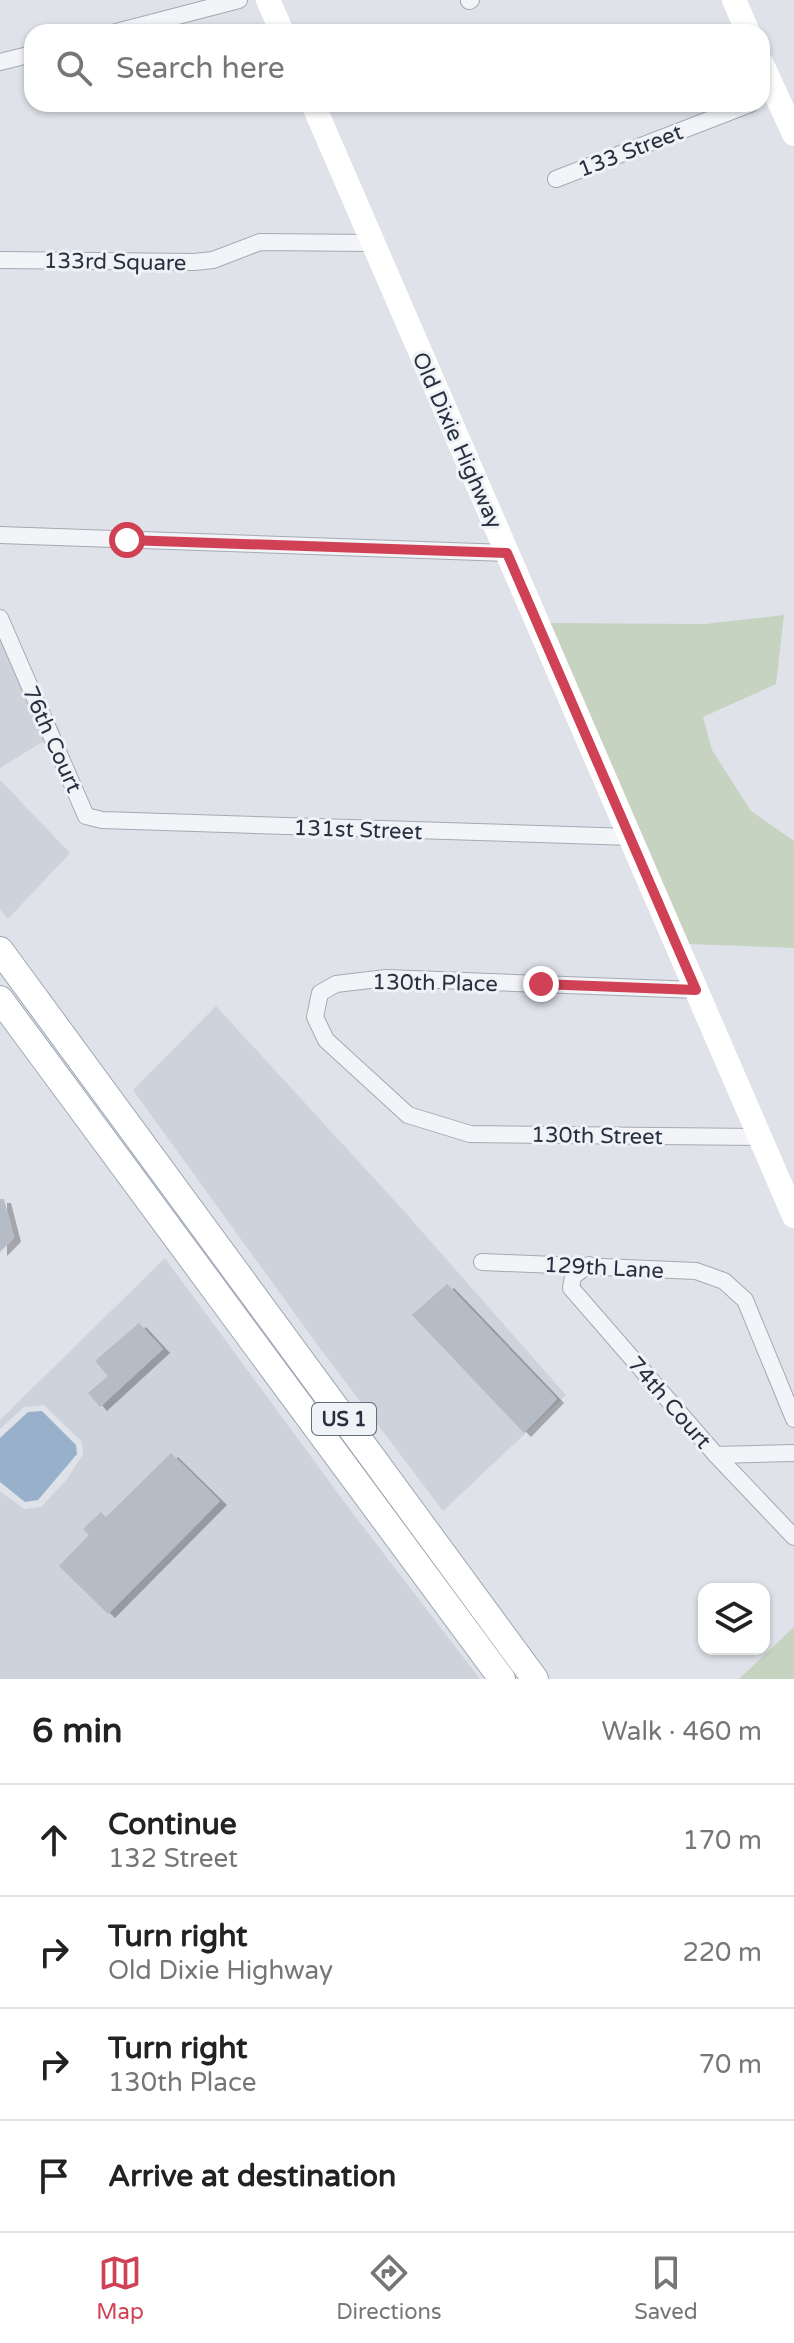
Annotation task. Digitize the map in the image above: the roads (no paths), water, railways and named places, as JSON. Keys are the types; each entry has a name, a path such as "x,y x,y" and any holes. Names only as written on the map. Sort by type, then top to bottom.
{"main road":[{"name":"US 1","path":"0,950 535,1679"},
{"name":"US 1","path":"0,999 502,1679"},
{"path":"470,1636 510,1644"}],"street":[{"path":"147,24 239,0"},
{"path":"268,0 278,24"},
{"path":"734,0 744,24"},
{"path":"0,62 24,56"},
{"path":"770,100 794,134"},
{"name":"Old Dixie Highway","path":"316,112 794,1216"},
{"name":"133 Street","path":"556,179 729,112"},
{"name":"133rd Square","path":"0,260 194,262 213,260 260,242 371,243"},
{"path":"0,535 507,553"},
{"name":"76th Court","path":"0,618 86,816"},
{"name":"131st Street","path":"86,816 102,820 631,837"},
{"name":"130th Place","path":"320,993 336,984 386,978 696,990"},
{"name":"130th Street","path":"320,993 315,1017 326,1040 408,1115 437,1125 470,1134 759,1137"},
{"name":"129th Lane","path":"482,1262 696,1271 724,1281 745,1300 794,1419"},
{"name":"74th Court","path":"589,1265 573,1276 571,1288 716,1455 794,1537"},
{"path":"716,1455 794,1453"}],"water":[{"path":"42,1411 76,1445 77,1454 38,1500 25,1502 0,1482 0,1438 28,1412"}]}
